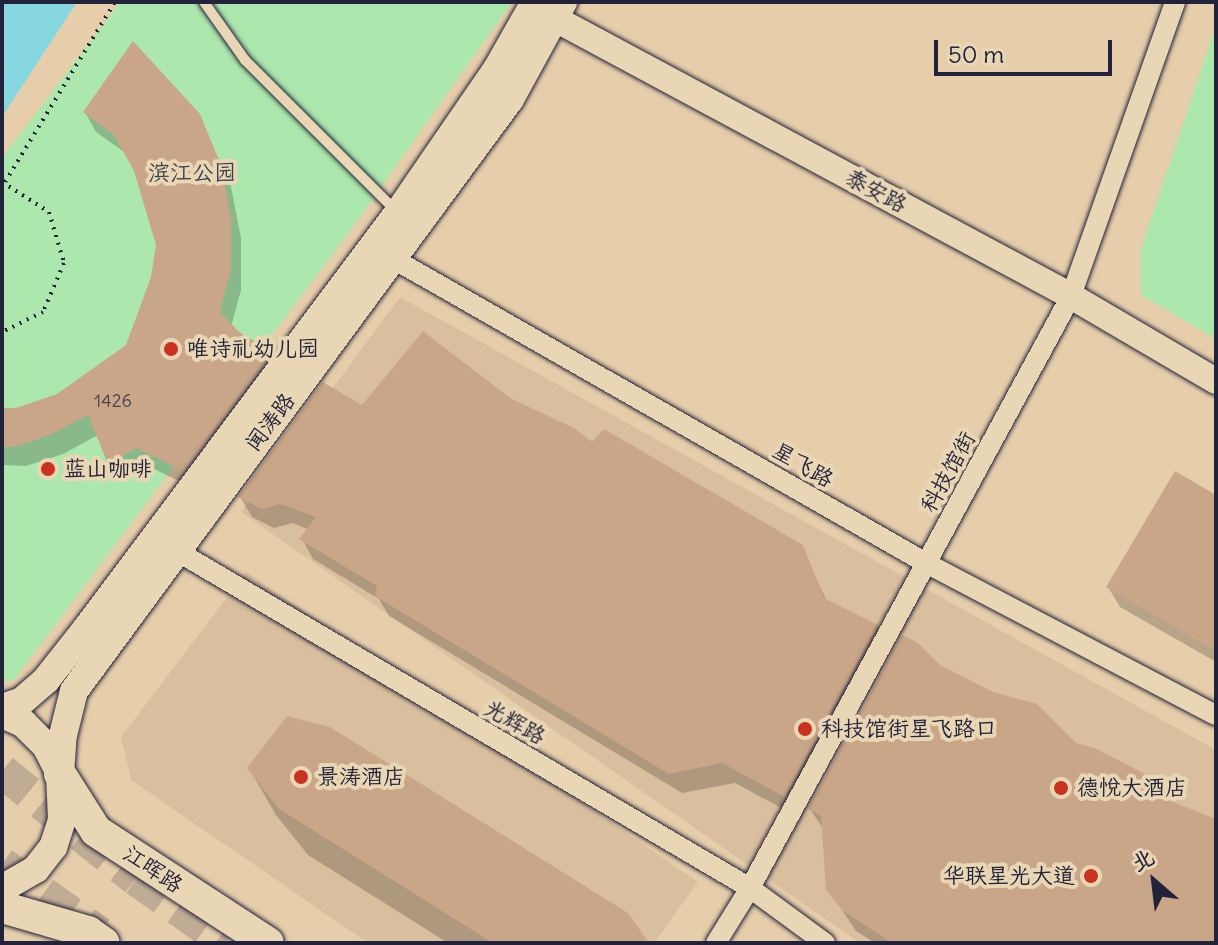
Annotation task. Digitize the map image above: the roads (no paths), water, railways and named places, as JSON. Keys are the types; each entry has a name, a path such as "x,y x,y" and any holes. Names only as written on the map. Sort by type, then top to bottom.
{"main road":[{"name":"闻涛路","path":"2,889 36,869 53,847 62,820 60,774 63,735 74,691 382,253 398,213 497,69 546,7"},
{"name":"闻涛路","path":"2,711 22,701 54,669 382,253 510,99 546,7"},
{"name":"闻涛路","path":"2,711 24,724 46,746 60,774"},
{"name":"江晖路","path":"60,774 96,831 268,943"},
{"path":"2,907 88,932 104,943"}],"street":[{"name":"科技馆街","path":"716,943 750,888 1071,296 1175,2"},
{"name":"泰安路","path":"546,7 1071,296 1216,381"},
{"name":"星飞路","path":"382,253 926,563 1216,715"},
{"name":"光辉路","path":"175,550 750,888 825,943"}],"lane":[{"path":"204,2 245,60 398,213"}],"water":[{"path":"2,2 77,2 2,117"}],"tunnel":[{"path":"2,771 136,879 226,943"},
{"path":"2,864 100,934"}],"place":[{"name":"唯诗礼幼儿园","path":"171,349"},
{"name":"蓝山咖啡","path":"48,469"},
{"name":"科技馆街星飞路口","path":"805,729"},
{"name":"景涛酒店","path":"301,777"},
{"name":"德悦大酒店","path":"1061,788"},
{"name":"华联星光大道","path":"1091,876"}],"park label":[{"name":"滨江公园","path":"192,173"}]}
